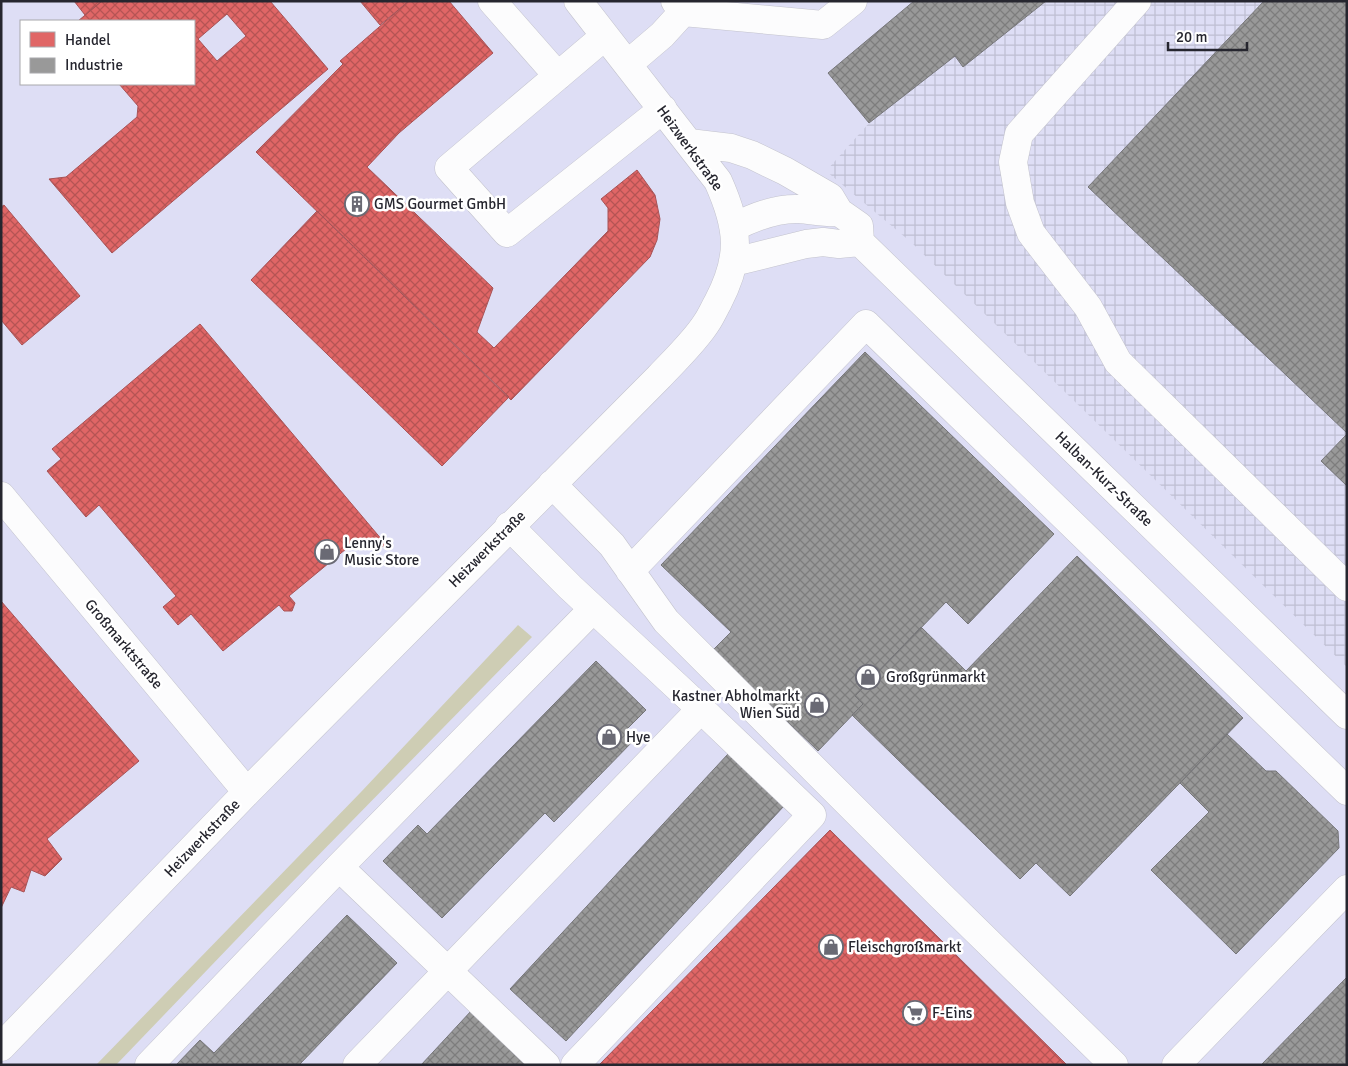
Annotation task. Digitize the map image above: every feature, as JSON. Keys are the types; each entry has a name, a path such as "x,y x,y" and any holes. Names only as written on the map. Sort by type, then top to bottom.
{"street":[{"path":"492,1 558,76"},
{"name":"Heizwerkstraße","path":"1,1047 247,792 659,377 707,323 723,292 734,262 734,227 728,204 718,181 578,1"},
{"path":"628,64 662,35 679,6 823,25 853,1"},
{"path":"1137,1 1019,134 1013,162 1020,203 1031,233 1088,307 1118,362 1347,587"},
{"path":"605,36 448,168 507,233 663,110"},
{"name":"Halban-Kurz-Straße","path":"689,143 731,148 752,155 785,171 830,197 839,212 859,226 860,242 1347,716"},
{"path":"734,227 774,211 797,209 824,213 839,212"},
{"path":"734,262 806,244 860,242"},
{"path":"630,570 866,324 1347,791"},
{"path":"552,484 612,545 666,621 940,895 1114,1065"},
{"name":"Großmarktstraße","path":"1,496 247,792"},
{"path":"509,526 593,609 812,815 575,1065"},
{"path":"150,1065 339,867 593,609"},
{"path":"357,1065 701,709"},
{"path":"339,867 546,1065"},
{"path":"1176,1065 1347,889"}],"shaded area":[{"path":"1,1 1347,1 1347,1065 1,1065"},
{"path":"1046,1 1347,1 1347,667 912,243 826,171 869,123 955,56 963,66"}],"green space":[{"path":"518,625 532,637 116,1065 96,1065 361,792"}],"building: Handel":[{"path":"74,1 102,1 85,15"},
{"path":"102,1 270,1 328,69 112,253 49,179 66,177 137,117 138,106 120,85 195,85 195,20 79,20","holes":["227,14 246,36 217,61 198,39"]},
{"path":"360,1 409,1 380,25"},
{"name":"GMS Gourmet GmbH","path":"409,1 449,1 493,53 399,133 367,167 493,288 477,332 494,348 608,231 608,208 601,199 637,170 655,195 660,219 657,240 650,257 511,400 256,152 343,64 340,61"},
{"path":"4,205 80,296 22,345 1,320 1,207"},
{"path":"317,211 509,397 442,466 251,280"},
{"path":"200,324 388,547 352,544 289,596 295,603 292,611 284,611 279,605 223,651 191,614 178,625 163,607 176,596 99,505 86,517 47,471 61,459 52,449"},
{"path":"1,601 139,761 47,839 62,859 45,876 31,870 24,892 11,887 1,908"},
{"name":"Fleischgroßmarkt","path":"830,830 1067,1065 599,1065"}],"building: Industrie":[{"path":"914,1 1046,1 963,67 955,56 869,123 828,73"},
{"path":"1264,1 1347,1 1347,433 1088,187"},
{"path":"865,352 1054,534 968,624 946,602 855,696 863,704 818,751 713,650 731,632 661,565"},
{"path":"1347,434 1347,486 1321,461"},
{"path":"1077,556 1243,718 1070,896 1036,863 1020,879 852,715 863,704 855,696 921,627 966,671"},
{"path":"596,661 646,710 626,730 635,739 554,822 545,813 442,918 383,861 418,825 427,834"},
{"path":"1227,734 1266,771 1276,771 1338,831 1339,848 1236,954 1151,870 1209,812 1180,783"},
{"path":"728,754 784,806 566,1041 510,989"},
{"path":"347,915 397,963 299,1065 176,1065 200,1040 214,1053"},
{"path":"1347,977 1347,1065 1261,1065"},
{"path":"472,1010 528,1062 525,1065 421,1065"}],"place":[{"name":"GMS Gourmet GmbH","path":"357,204"},
{"name":"Lenny's Music Store","path":"327,552"},
{"name":"Großgrünmarkt","path":"868,677"},
{"name":"Kastner Abholmarkt Wien Süd","path":"817,705"},
{"name":"Hye","path":"609,737"},
{"name":"Fleischgroßmarkt","path":"831,947"},
{"name":"F-Eins","path":"915,1013"}]}
